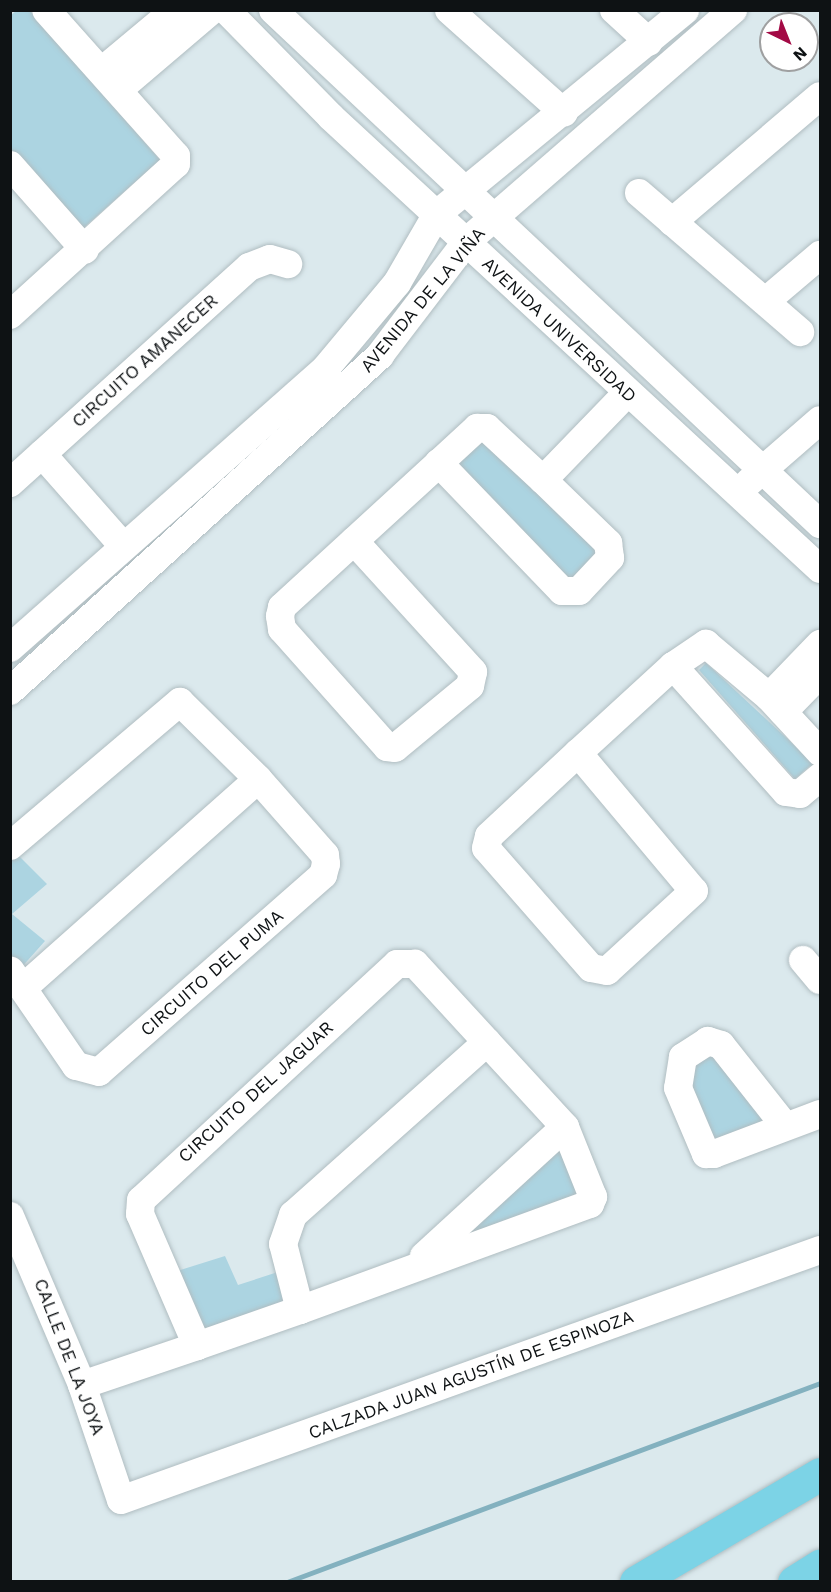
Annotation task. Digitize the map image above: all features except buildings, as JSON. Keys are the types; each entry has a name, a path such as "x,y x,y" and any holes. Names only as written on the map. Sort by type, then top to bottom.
{"main road":[{"path":"636,1581 820,1474"},
{"path":"794,1581 820,1566"}],"street":[{"path":"10,315 85,250 176,164 176,156 46,10"},
{"path":"110,80 175,10"},
{"path":"110,80 212,10"},
{"name":"AVENIDA UNIVERSIDAD","path":"226,10 627,394 739,492 820,568"},
{"name":"AVENIDA UNIVERSIDAD","path":"273,10 464,193 820,524"},
{"path":"449,10 564,113"},
{"path":"614,10 649,42"},
{"name":"AVENIDA DE LA VIÑA","path":"15,644 190,488 364,328 437,214 564,113 685,10"},
{"name":"AVENIDA DE LA VIÑA","path":"10,691 380,356 466,242 491,218 733,10"},
{"path":"672,222 820,96"},
{"path":"10,165 85,250"},
{"path":"639,193 767,300 800,332"},
{"path":"767,300 820,255"},
{"name":"CIRCUITO AMANECER","path":"10,483 249,267 270,260 288,264"},
{"path":"543,480 627,394"},
{"path":"739,492 820,420"},
{"path":"354,541 473,672 470,686 395,748 387,747 280,623 282,607 439,463 483,427 543,480 612,550 579,591 562,591 439,463"},
{"path":"42,454 123,546"},
{"path":"190,488 210,511"},
{"path":"15,644 43,663"},
{"path":"776,705 820,644"},
{"path":"578,753 694,891 607,971 591,968 486,842 578,753 697,647 715,646 776,705 820,752"},
{"path":"673,666 786,792 800,794 820,777"},
{"path":"776,705 820,674"},
{"name":"CIRCUITO DEL PUMA","path":"10,846 174,703 187,704 258,779 325,855 323,875 99,1072 76,1066 17,979 258,779"},
{"name":"CIRCUITO DEL JAGUAR","path":"81,1385 197,1346 300,1310 416,1263 590,1204 593,1197 565,1127 415,964 397,964 151,1187 140,1214 197,1346"},
{"path":"300,1310 283,1244 293,1215 487,1042"},
{"path":"785,1126 820,1113"},
{"name":"CIRCUITO DEL JAGUAR","path":"416,1263 565,1127"},
{"name":"CALLE DE LA JOYA","path":"10,1216 81,1385 121,1500"},
{"name":"CALZADA JUAN AGUSTÍN DE ESPINOZA","path":"121,1500 820,1250"}],"shaded area":[{"path":"16,11 30,11 160,160 81,230 11,149 10,16"},
{"path":"478,431 605,549 573,583 447,465"},
{"path":"706,663 813,763 795,779 699,670"},
{"path":"10,847 47,884 12,914 45,941 20,969 11,955"},
{"path":"705,1046 776,1125 705,1149 686,1057"},
{"path":"565,1133 587,1198 431,1255"},
{"path":"225,1256 238,1285 284,1270 295,1306 199,1344 174,1272"}],"waterway":[{"path":"287,1582 820,1383"}]}
